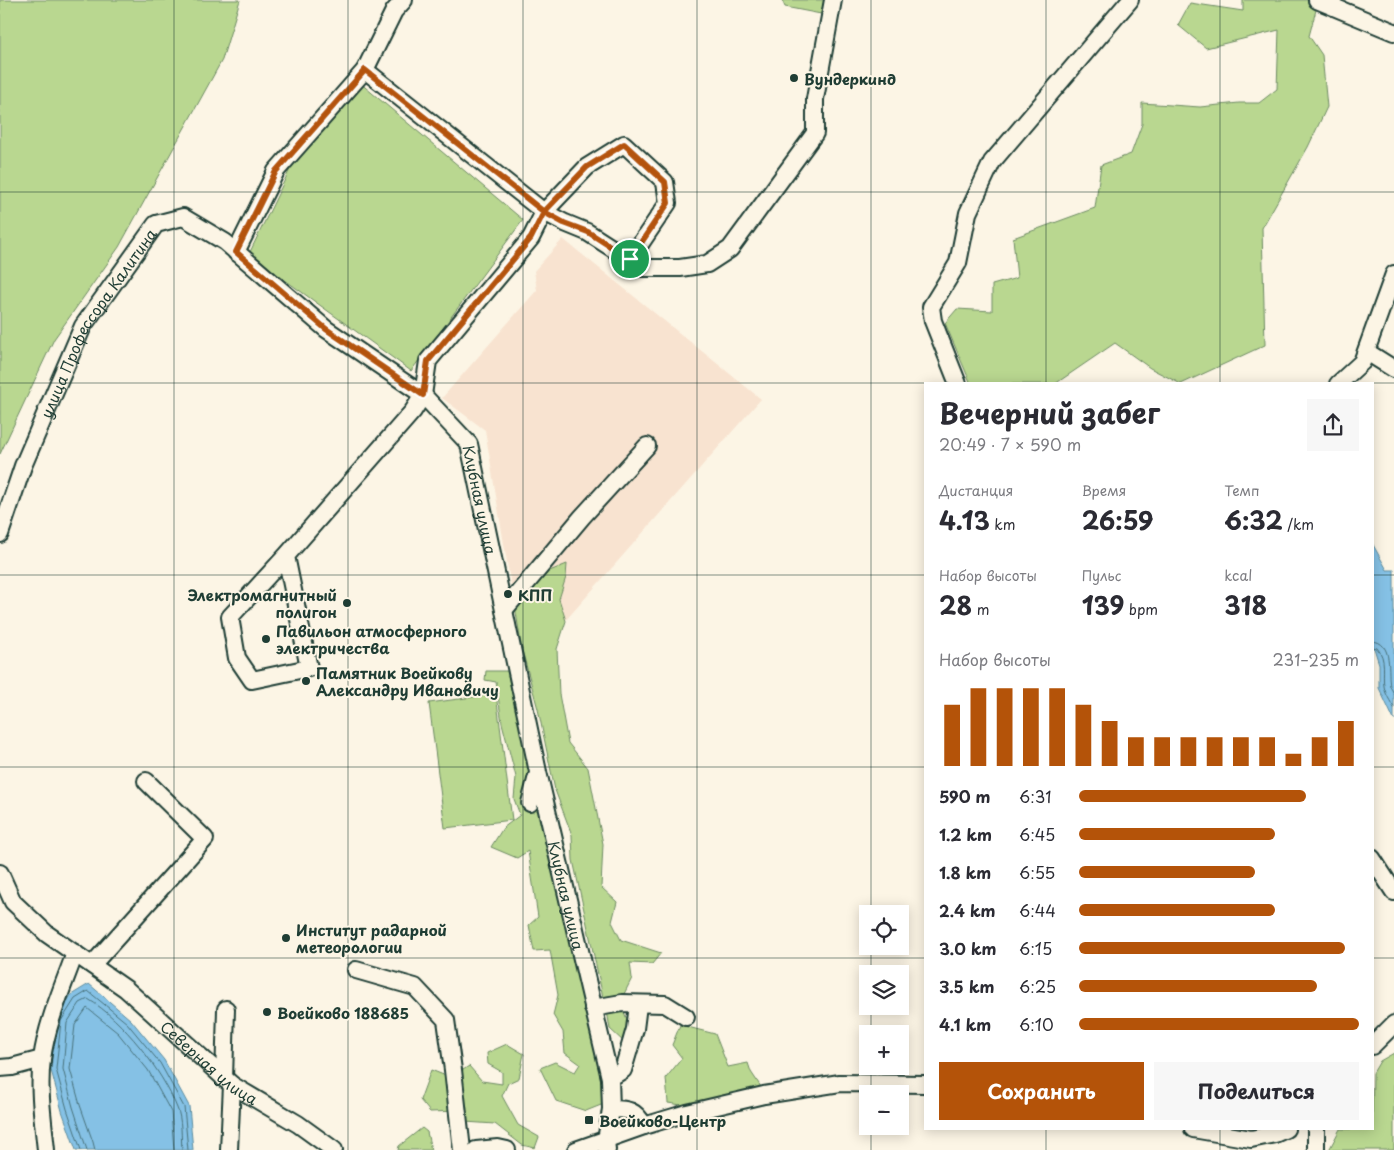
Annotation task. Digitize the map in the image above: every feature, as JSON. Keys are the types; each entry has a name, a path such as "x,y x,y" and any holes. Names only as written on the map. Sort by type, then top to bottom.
{"street":[{"path":"236,252 276,171 365,70 394,11 404,0"},
{"path":"365,70 544,212 564,223 588,232 643,268 680,268 706,264 730,249 815,133 815,99 833,0"},
{"path":"957,382 934,321 931,307 958,263 968,213 992,162 1130,0"},
{"path":"1317,0 1394,32"},
{"path":"286,556 309,668 252,680 238,658 230,617 413,411 423,395 428,361 531,238 544,212 587,167 624,144 665,182 668,203 630,259"},
{"name":"улица Профессора Калитина","path":"0,534 23,466 83,326 156,224 183,217 224,242 326,329 423,395"},
{"path":"1340,382 1362,362 1367,352 1394,274"},
{"path":"1367,352 1394,369"},
{"name":"Клубная улица","path":"423,395 469,444 538,772 610,1078 611,1108 606,1145"},
{"path":"504,610 582,517 647,446"},
{"path":"530,803 538,772"},
{"path":"92,965 205,839 146,781"},
{"path":"1374,861 1394,892"},
{"name":"Северная улица","path":"0,873 14,902 47,934 126,989 228,1082 298,1124 334,1150"},
{"path":"46,1150 41,1100 42,1059 47,1033 75,953"},
{"path":"356,970 415,986 446,1020 462,1150"},
{"path":"594,1008 622,1003 638,1005 665,1004 686,1017"},
{"path":"610,1078 623,1070 635,1030 638,1005"},
{"path":"226,1009 229,1150"},
{"path":"1374,1044 1394,1024"},
{"path":"0,1068 12,1067 42,1059"},
{"path":"576,1150 606,1145 644,1126 687,1113 764,1095 840,1083 924,1084"},
{"path":"611,1108 624,1109 638,1115 644,1126"},
{"path":"1199,1130 1251,1139 1275,1134 1284,1130"},
{"path":"1316,1130 1316,1150"},
{"path":"476,1150 498,1148 508,1150"}],"shaded area":[{"path":"563,239 761,399 535,655 513,598 485,430 442,398 537,290 534,271"}],"green space":[{"path":"0,0 240,0 222,60 119,247 54,339 0,454"},
{"path":"782,0 824,0 821,14 785,7"},
{"path":"1243,0 1309,0 1316,10 1309,36 1322,55 1327,107 1308,147 1262,228 1265,345 1185,382 1177,382 1150,368 1115,343 1058,382 970,382 945,323 957,309 992,311 992,285 1017,278 1013,238 1095,208 1101,165 1131,154 1142,124 1142,103 1200,107 1259,103 1277,89 1279,30 1206,48 1178,25 1190,3 1243,11"},
{"path":"359,82 523,220 411,371 249,254 292,165"},
{"path":"567,564 566,577 559,599 566,621 557,649 559,694 568,743 588,768 603,844 601,887 617,902 612,922 621,940 661,953 652,964 630,963 632,978 624,994 603,997 573,860 572,835 555,790 538,709 522,650 515,606 542,574"},
{"path":"486,671 507,671 514,701 522,715 541,808 603,1064 606,1103 586,1111 556,1101 540,1068 555,1062 575,1072 580,1064 565,1053 563,1032 553,1015 558,995 550,950 534,951 529,925 538,917 528,851 517,858 491,847 503,828 520,815 514,799 516,777 502,723 496,682 485,680"},
{"path":"496,694 512,820 445,828 429,703"},
{"path":"623,1010 630,1026 625,1043 610,1029 607,1011"},
{"path":"680,1025 715,1034 728,1067 748,1063 751,1072 761,1087 752,1095 695,1107 668,1103 666,1078 682,1058 672,1045"},
{"path":"507,1044 524,1054 519,1078 508,1083 502,1096 518,1125 539,1137 535,1148 522,1145 495,1124 465,1122 459,1111 430,1112 420,1100 431,1070 451,1078 469,1066 482,1081 502,1084 502,1072 488,1064 487,1053"},
{"path":"1394,1053 1394,1150 1329,1150 1339,1130 1374,1130 1374,1071 1380,1061"},
{"path":"422,1128 427,1132 431,1150 398,1150 399,1146"}],"water":[{"path":"1374,547 1387,570 1394,570 1394,720 1379,688 1379,664 1374,648"},
{"path":"89,984 131,1020 164,1060 189,1106 193,1150 76,1150 62,1111 51,1070 56,1019 71,995"}],"place":[{"name":"Вундеркинд","path":"794,78"},
{"name":"КПП","path":"508,594"},
{"name":"Электромагнитный полигон","path":"347,603"},
{"name":"Павильон атмосферного электричества","path":"266,639"},
{"name":"Памятник Воейкову Александру Ивановичу","path":"306,681"},
{"name":"Институт радарной метеорологии","path":"286,938"},
{"name":"Воейково 188685","path":"267,1012"},
{"name":"Воейково-Центр","path":"589,1120"}],"route":[{"path":"630,259 588,232 564,223 544,212 365,70 276,171 236,252 326,329 423,395 428,361 531,238 544,212 587,167 624,144 665,182 668,203 630,259"}]}
